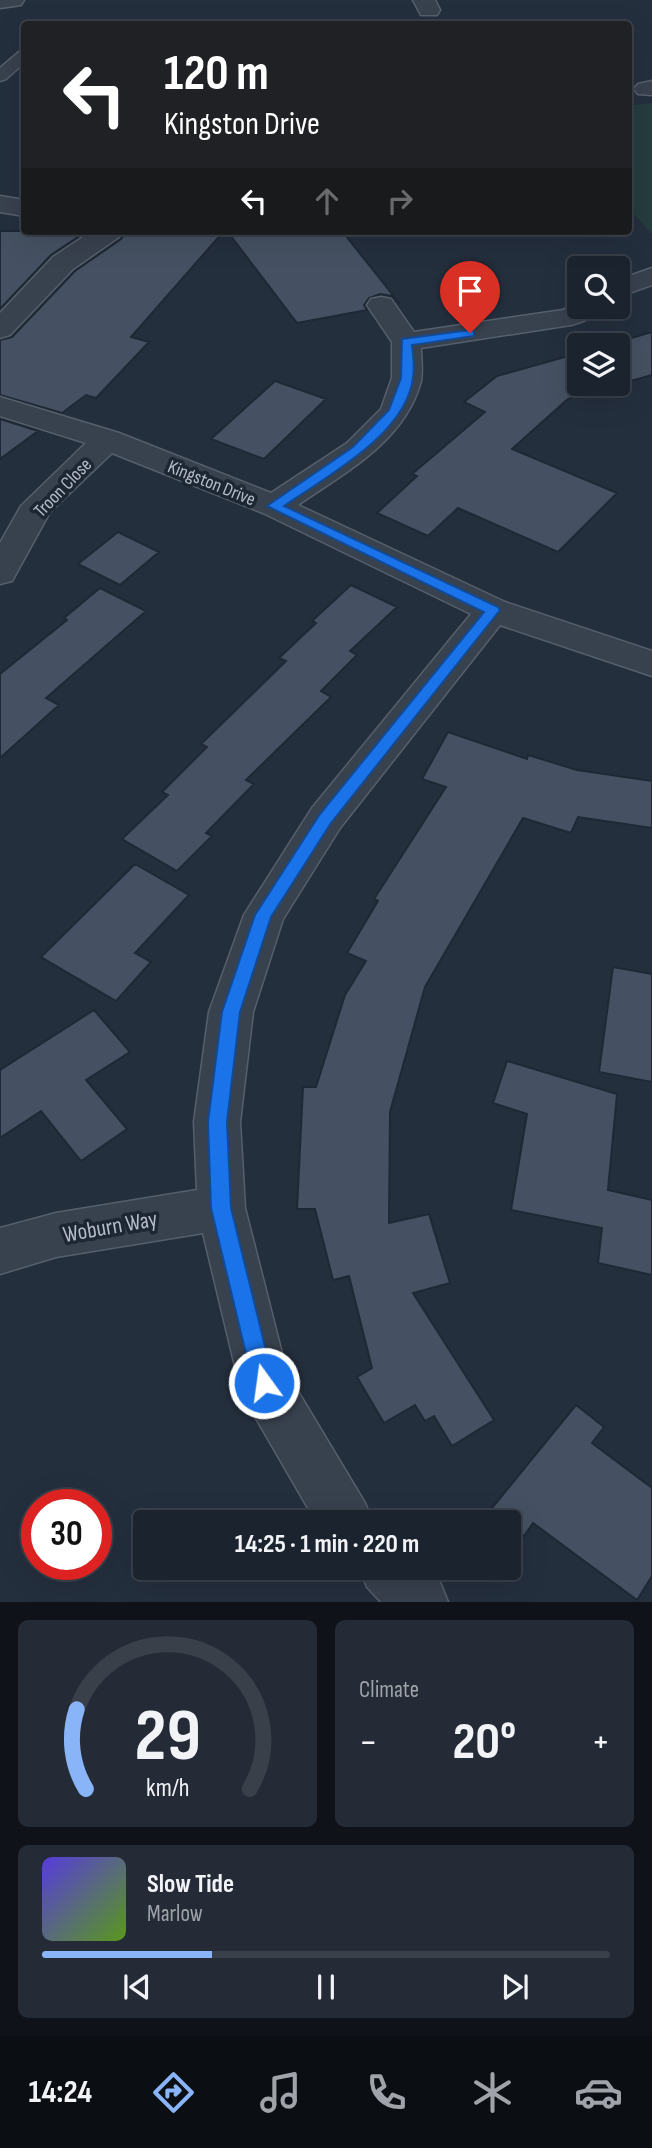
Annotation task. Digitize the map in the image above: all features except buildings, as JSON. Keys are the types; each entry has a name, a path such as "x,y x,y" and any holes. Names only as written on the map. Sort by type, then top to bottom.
{"street":[{"path":"0,2 13,0"},
{"path":"0,204 21,208"},
{"path":"0,329 63,263 100,235"},
{"path":"630,284 652,276"},
{"path":"274,506 358,450 395,412 407,378 406,342 381,305"},
{"path":"406,342 567,318"},
{"name":"Kingston Drive","path":"0,406 107,440 274,506 493,610 652,664"},
{"name":"Troon Close","path":"0,573 37,506 107,440"},
{"path":"339,1510 264,1383 221,1208 218,1122 231,1012 264,915 326,818 493,610"},
{"name":"Woburn Way","path":"0,1251 57,1235 221,1208"},
{"path":"398,1580 420,1602"}],"lane":[{"path":"0,76 21,58"}],"green space":[{"path":"652,103 652,234 632,212 632,106"}],"route":[{"path":"264,1383 221,1208 218,1122 231,1012 264,915 326,818 493,610 274,506 358,450 395,412 407,378 406,342 470,333"}]}
